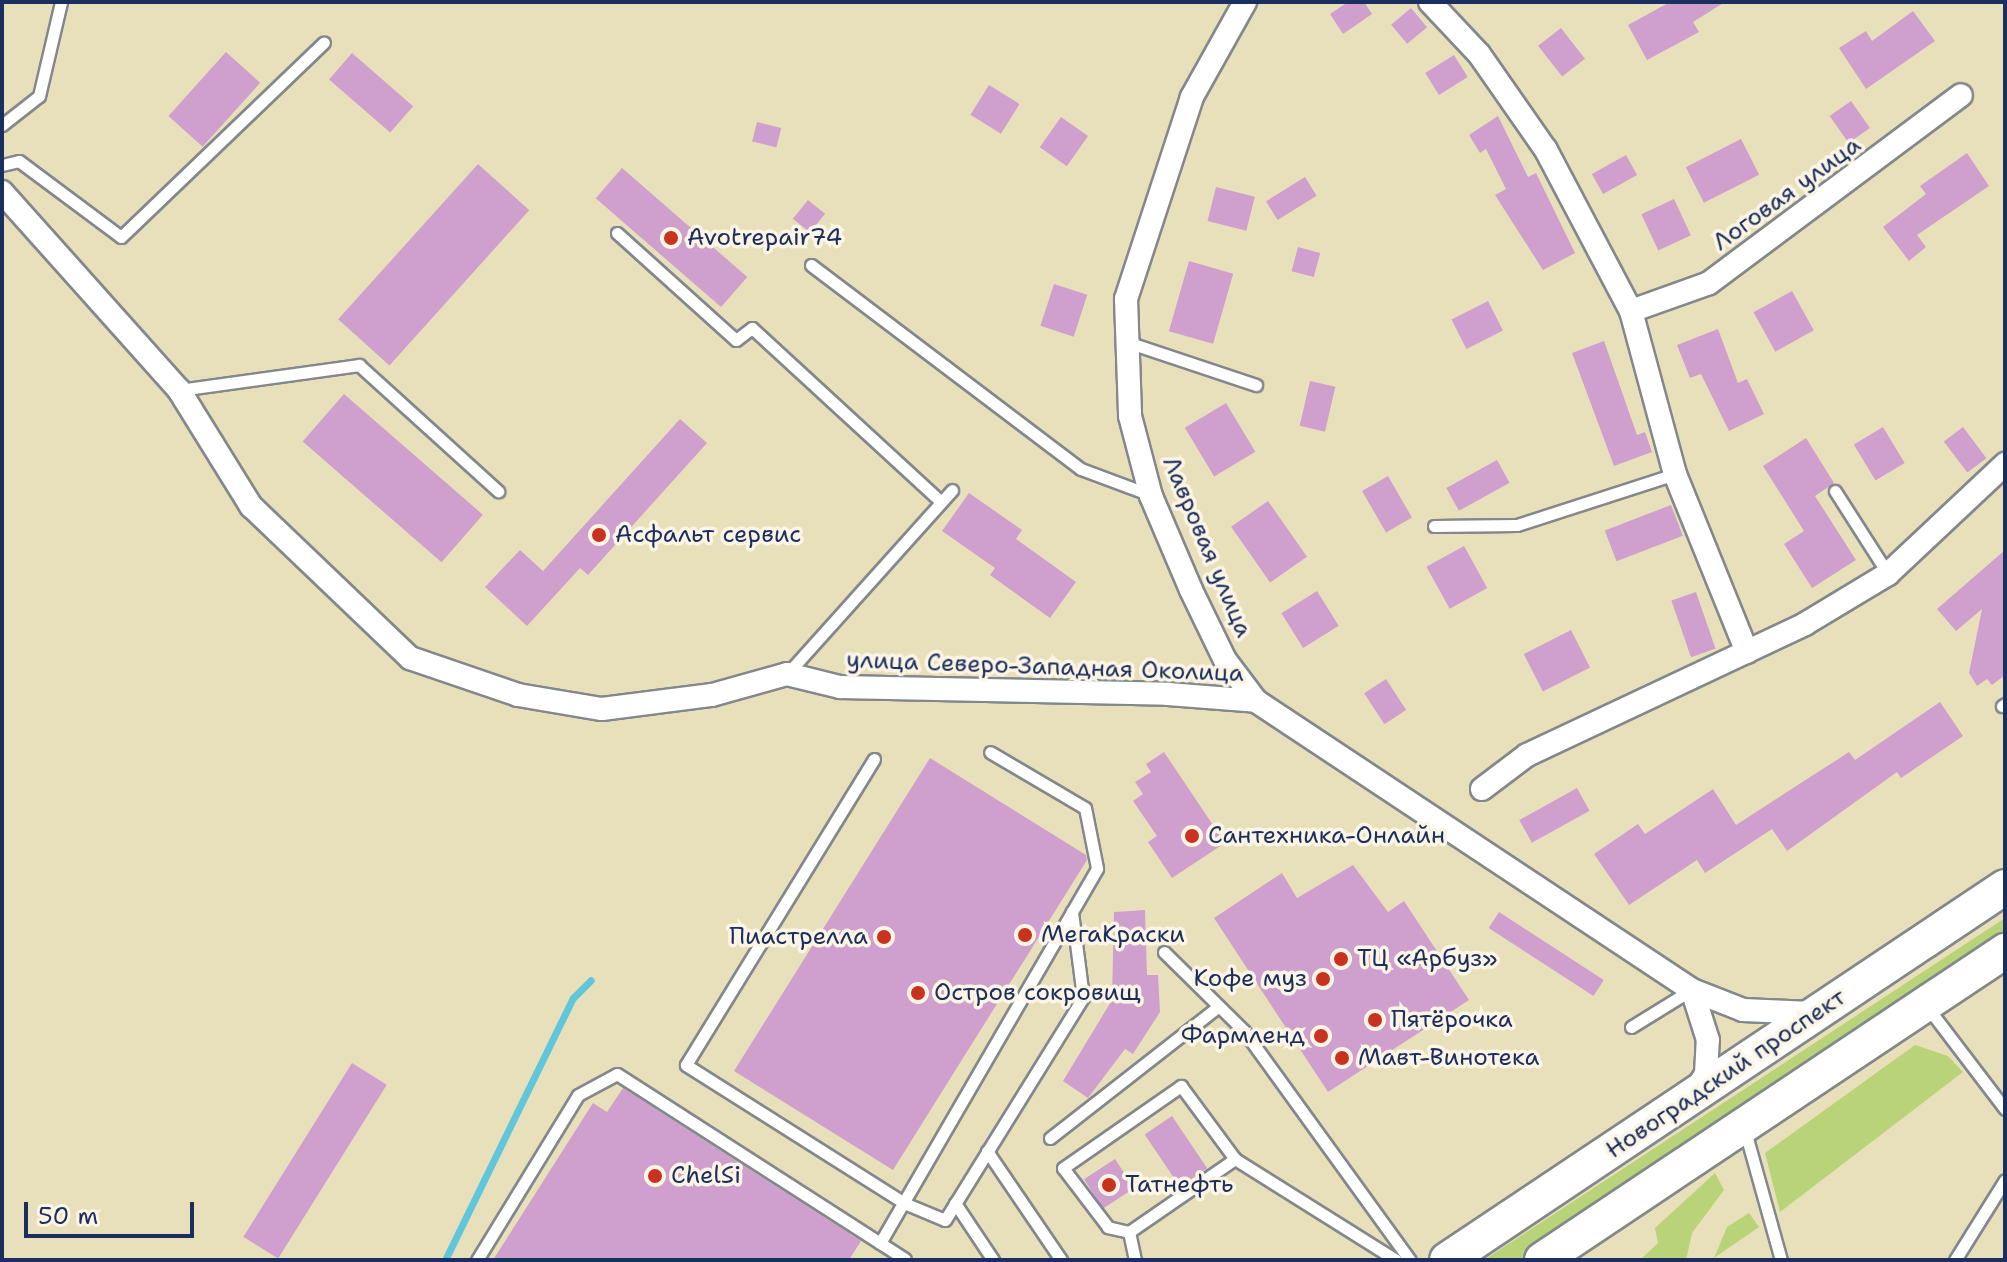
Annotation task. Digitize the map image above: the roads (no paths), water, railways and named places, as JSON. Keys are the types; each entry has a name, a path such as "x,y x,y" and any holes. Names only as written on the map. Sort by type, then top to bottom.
{"main road":[{"name":"Новоградский проспект","path":"1447,1260 2005,887"},
{"path":"1542,1260 2005,951"}],"street":[{"name":"Лавровая улица","path":"1245,2 1192,97 1126,299 1130,416 1151,496 1225,660 1256,701 1692,990 1743,1010 1818,1012"},
{"path":"1430,2 1479,54 1546,150 1631,311 1675,474 1747,652"},
{"name":"Логовая улица","path":"1631,311 1709,283 1961,95"},
{"name":"улица Северо-Западная Околица","path":"2,192 179,390 251,506 410,658 518,695 602,709 712,695 787,674 840,687 1168,694 1256,701"},
{"path":"1482,789 1527,755 1747,652 1888,574 2005,464"},
{"path":"1690,1099 1706,1074 1708,1040 1692,990"}],"lane":[{"path":"2,125 39,96 61,2"},
{"path":"2,165 19,161 121,237 324,42"},
{"path":"617,233 736,340 752,328 941,502"},
{"path":"811,265 1081,469 1151,496"},
{"path":"1127,342 1256,385"},
{"path":"179,390 359,365 498,491"},
{"path":"1434,526 1517,525 1675,474"},
{"path":"787,674 952,490"},
{"path":"1835,491 1888,574"},
{"path":"880,1243 1097,868 1085,808 990,752"},
{"path":"874,759 686,1065 904,1203 945,1220 1083,997 1072,912"},
{"path":"1164,952 1244,1031 1410,1260"},
{"path":"1631,1027 1692,990"},
{"path":"1925,1005 2005,1109"},
{"path":"1050,1138 1219,1006"},
{"path":"477,1260 578,1095 617,1074 905,1260"},
{"path":"1235,1159 1129,1232 1108,1227 1063,1168 1181,1086 1235,1159 1396,1260"},
{"path":"1743,1126 1781,1260"},
{"path":"987,1151 1061,1260"},
{"path":"1955,1260 2005,1180"},
{"path":"955,1203 993,1260"},
{"path":"1129,1232 1135,1260"}],"waterway":[{"path":"445,1260 573,998 591,980"}],"place":[{"name":"Avotrepair74","path":"671,238"},
{"name":"Асфальт сервис","path":"599,535"},
{"name":"Сантехника-Онлайн","path":"1192,836"},
{"name":"МегаКраски","path":"1025,935"},
{"name":"Пиастрелла","path":"884,937"},
{"name":"ТЦ «Арбуз»","path":"1341,959"},
{"name":"Кофе муз","path":"1323,979"},
{"name":"Остров сокровищ","path":"918,993"},
{"name":"Пятёрочка","path":"1375,1020"},
{"name":"Фармленд","path":"1321,1036"},
{"name":"Мавт-Винотека","path":"1342,1058"},
{"name":"ChelSi","path":"655,1176"},
{"name":"Татнефть","path":"1109,1185"}]}
